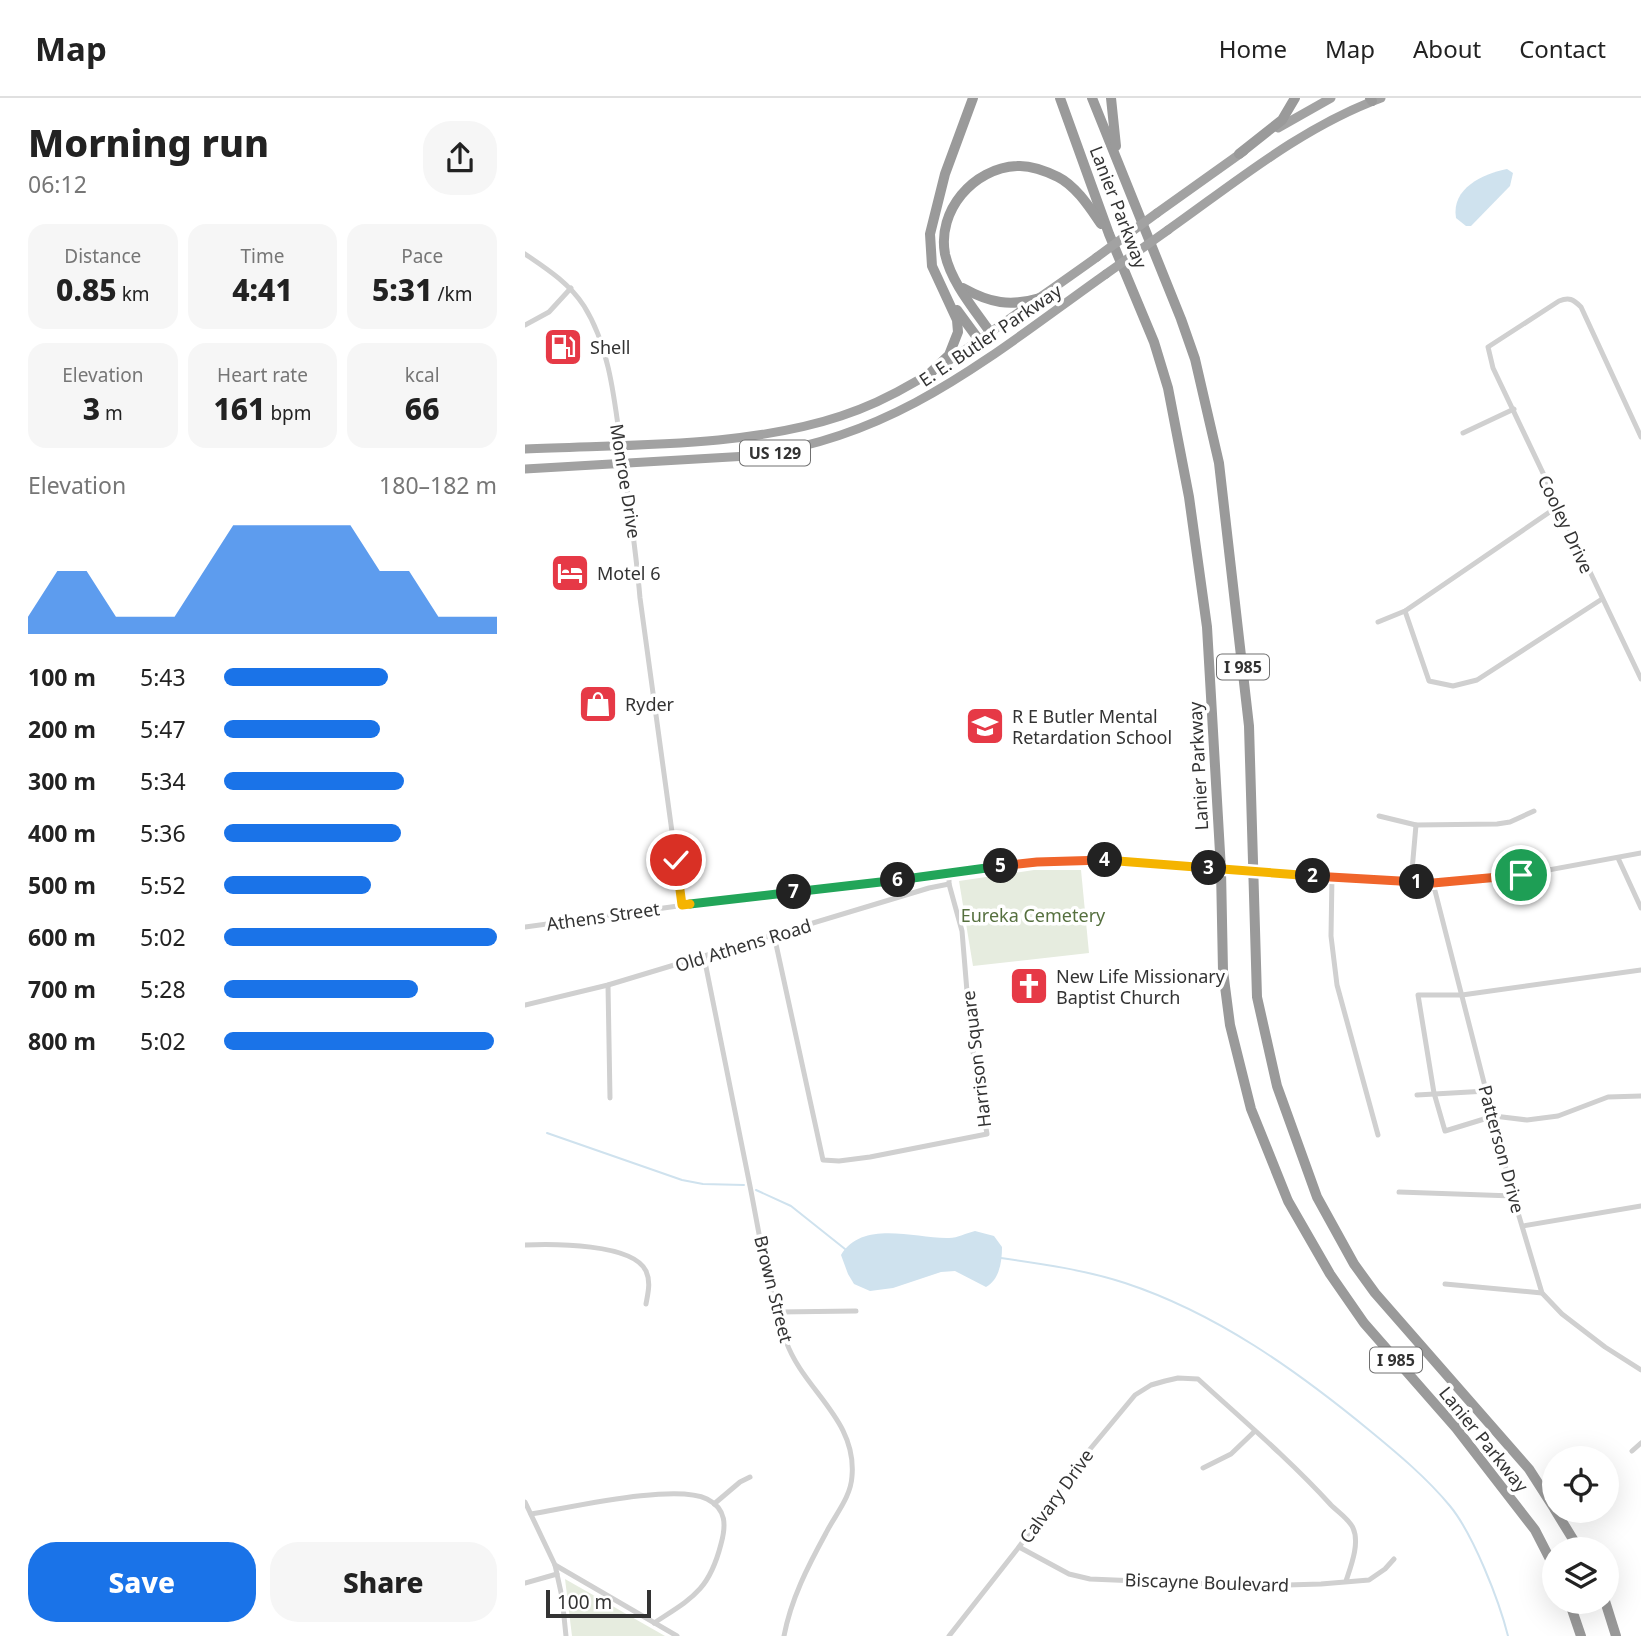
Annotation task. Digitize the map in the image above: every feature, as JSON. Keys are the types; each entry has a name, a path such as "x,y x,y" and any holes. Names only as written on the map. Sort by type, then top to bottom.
{"highway":[{"path":"929,374 949,355 958,332 957,320 932,266 930,234 945,174 973,98"},
{"name":"Lanier Parkway","path":"1060,98 1109,234 1158,353 1168,388 1189,497 1207,627 1221,858 1223,971 1230,1025 1251,1109 1266,1153 1288,1201 1330,1274 1364,1323 1456,1428 1535,1530 1542,1544"},
{"name":"Lanier Parkway","path":"1092,98 1195,359 1219,464 1249,726 1257,997 1277,1086 1317,1197 1354,1264 1375,1293 1529,1469 1542,1489"},
{"path":"1111,98 1119,163"},
{"name":"US 129","path":"1239,155 1282,120 1296,98"},
{"name":"E. E. Butler Parkway","path":"525,449 710,440 777,431 832,419 866,407 929,374 1239,155 1331,98"},
{"name":"E. E. Butler Parkway","path":"525,469 623,465 780,452 864,428 927,398 1302,137 1375,99"},
{"path":"1001,349 950,269 945,252 943,240 947,221 957,200 968,187 982,177 1002,169 1029,167 1061,178 1109,234"},
{"path":"960,285 980,297 1005,304 1040,298"},
{"path":"944,295 991,356"},
{"path":"1573,1614 1581,1636"},
{"path":"1609,1614 1616,1636"}],"street":[{"name":"Monroe Drive","path":"525,254 571,288 589,314 603,353 620,444 682,905"},
{"path":"525,325 549,312 571,288"},
{"name":"Cooley Drive","path":"1641,437 1574,300 1567,298 1559,301 1489,347 1493,368 1641,679"},
{"path":"1463,433 1514,409"},
{"path":"1378,622 1405,611 1557,507"},
{"path":"1405,611 1429,681 1453,686 1477,680 1602,599"},
{"path":"1379,816 1416,825 1497,824 1510,822 1534,811"},
{"path":"1411,882 1416,825"},
{"name":"Athens Street","path":"525,927 751,896 845,888 1037,862 1127,860 1277,874 1433,883 1521,875 1641,853"},
{"path":"1618,859 1641,908"},
{"path":"949,873 949,884"},
{"path":"1332,876 1331,936 1338,985 1378,1135"},
{"name":"Patterson Drive","path":"1433,883 1513,1196 1542,1293 1562,1314 1641,1370"},
{"name":"Harrison Square","path":"774,935 823,1160 870,1157 987,1134 971,1040 962,931 949,884"},
{"name":"Old Athens Road","path":"525,1005 608,985 949,884"},
{"name":"Brown Street","path":"704,957 756,1216 786,1341 796,1363 839,1422 850,1446 852,1478 849,1493 798,1588 787,1617 785,1636"},
{"path":"1641,970 1462,995 1418,995 1434,1093 1445,1131 1494,1116 1527,1120 1557,1116 1608,1097 1641,1096"},
{"path":"608,985 610,1098"},
{"path":"1417,1095 1487,1091"},
{"path":"1399,1192 1513,1196"},
{"path":"1523,1226 1641,1206"},
{"path":"525,1245 582,1247 612,1251 635,1258 645,1269 649,1282 646,1304"},
{"path":"1445,1284 1542,1293"},
{"path":"778,1312 856,1311"},
{"name":"Calvary Drive","path":"949,1636 1019,1547 1081,1460 1135,1395 1151,1385 1178,1378 1198,1379 1255,1431"},
{"path":"1203,1468 1231,1454 1255,1431 1316,1488 1354,1530 1354,1560 1346,1580"},
{"path":"1632,1451 1641,1443"},
{"path":"714,1504 750,1477"},
{"path":"531,1514 672,1494 696,1495 714,1504 724,1517 726,1527 713,1571 698,1593 654,1623"},
{"path":"525,1502 555,1565 566,1636"},
{"name":"Biscayne Boulevard","path":"1019,1547 1069,1574 1090,1578 1258,1586 1369,1580 1394,1559"},
{"path":"555,1565 677,1636"},
{"path":"525,1583 557,1574"}],"green space":[{"name":"Eureka Cemetery","path":"1034,870 1081,870 1089,953 973,966 959,881"},
{"path":"565,1579 665,1636 572,1636"}],"water":[{"path":"1507,169 1513,173 1510,186 1471,226 1466,226 1456,218 1458,198 1471,184"},
{"path":"975,1231 994,1236 1002,1247 997,1275 986,1287 955,1271 941,1272 893,1288 870,1291 854,1284 841,1255 851,1244 876,1234 949,1238"}],"waterway":[{"path":"547,1133 682,1180 703,1184 744,1185"},
{"path":"756,1190 791,1206 845,1249"},
{"path":"1001,1258 1095,1274 1159,1295 1254,1345 1313,1386 1401,1457 1450,1506 1459,1518 1484,1568 1508,1636"}],"place":[{"name":"Shell","path":"563,347"},
{"name":"Motel 6","path":"570,573"},
{"name":"Ryder","path":"598,704"},
{"name":"R E Butler Mental Retardation School","path":"985,726"},
{"name":"New Life Missionary Baptist Church","path":"1029,986"}],"route":[{"path":"676,860 682,905 845,888 1037,862 1083,860 1127,860 1277,874 1433,883 1521,875"}]}
